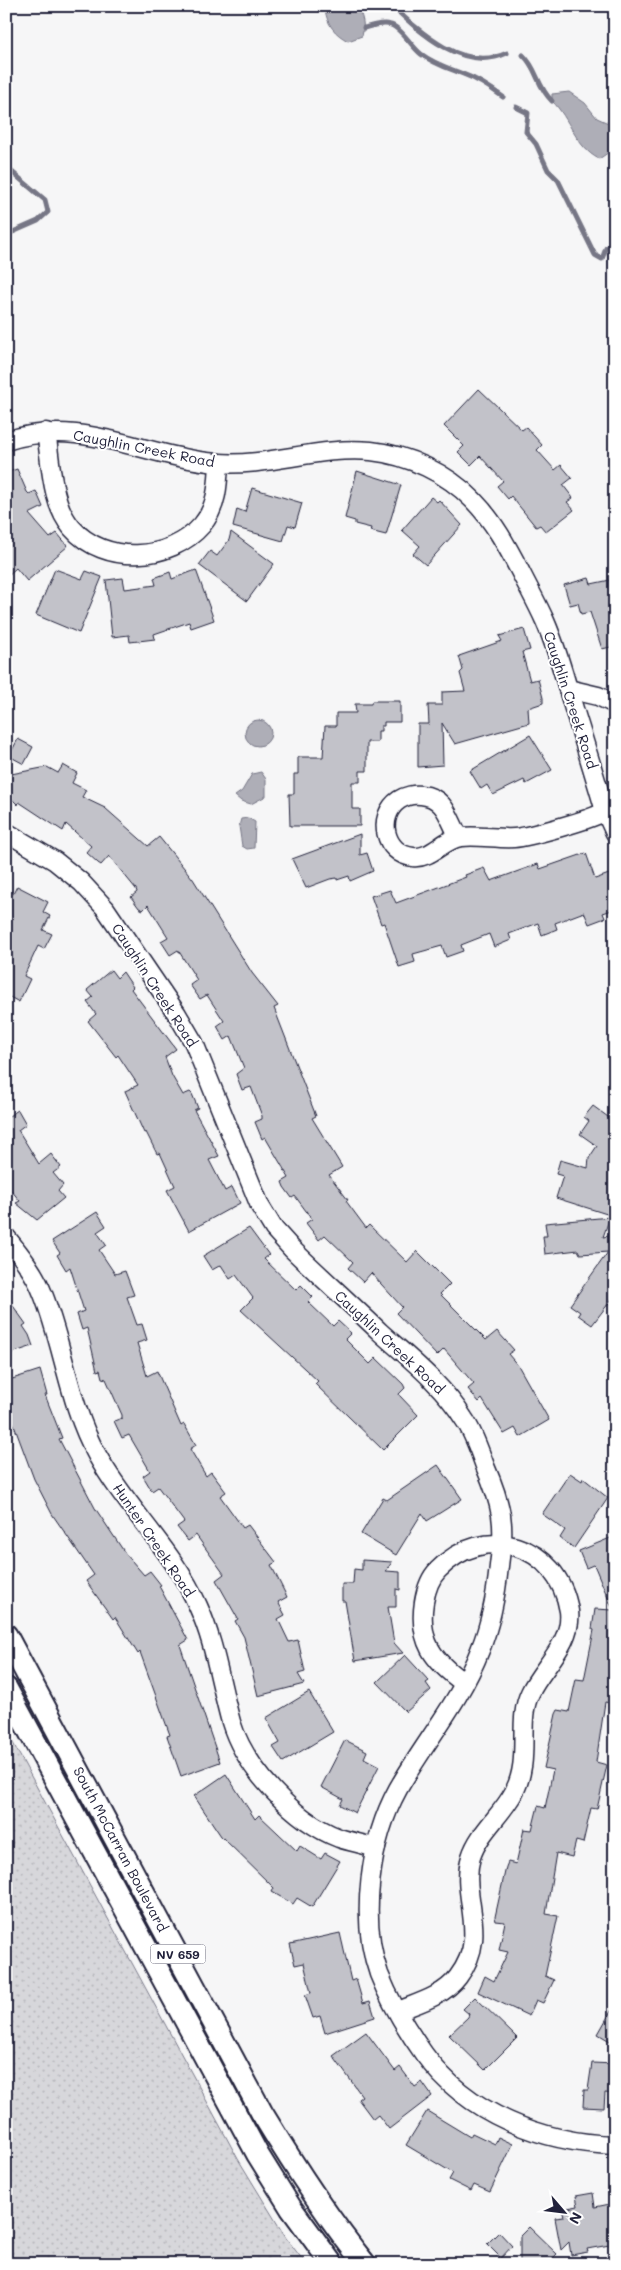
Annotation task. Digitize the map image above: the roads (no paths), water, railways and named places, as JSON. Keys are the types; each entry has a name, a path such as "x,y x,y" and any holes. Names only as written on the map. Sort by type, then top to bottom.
{"main road":[{"name":"South McCarran Boulevard","path":"6,1635 262,2113 302,2180 334,2226 365,2264"},
{"name":"South McCarran Boulevard","path":"6,1688 258,2155 291,2208 332,2264"}],"street":[{"name":"Caughlin Creek Road","path":"6,441 46,432 69,432 98,436 182,458 219,463 250,463 346,450 372,451 399,456 424,466 449,480 473,500 490,520 512,556 545,621 610,805 615,833"},
{"path":"46,432 61,510 71,527 84,540 114,553 132,555 161,549 188,537 202,524 211,510 217,492 219,463"},
{"path":"568,689 598,696 615,704"},
{"path":"459,837 529,836 610,805"},
{"name":"Caughlin Creek Road","path":"8,839 55,861 80,882 105,908 177,1014 194,1043 260,1206 274,1229 292,1249 443,1390 464,1419 478,1446 493,1482 501,1514 503,1543 490,1623 479,1653 464,1682 397,1790 385,1818 376,1848 369,1905 372,1941 379,1973 398,2011 433,2066 457,2090 488,2111 521,2128 585,2144 615,2145"},
{"name":"Hunter Creek Road","path":"6,1237 30,1269 43,1294 70,1385 97,1455 180,1572 198,1604 210,1635 232,1724 260,1777 297,1812 318,1826 338,1837 376,1848"},
{"path":"398,2011 444,1990 458,1977 467,1960 473,1945 474,1930 468,1874 472,1856 482,1837 514,1792 522,1774 525,1752 524,1720 529,1694 557,1652 567,1630 569,1611 559,1580 534,1555 503,1543 483,1544 456,1554 435,1573 426,1589 422,1623 426,1640 434,1657 446,1670 464,1682"}],"waterway":[{"path":"392,6 416,28 444,47 459,54 475,58 491,58 507,53"},
{"path":"364,28 385,24 391,25 426,57 441,66 473,78 503,97"},
{"path":"523,55 532,66 543,89 552,101"},
{"path":"516,107 528,113 526,132 536,144 548,170 558,180 595,255 602,259 606,248 615,244"},
{"path":"6,167 45,200 48,212 38,221 6,235"}]}
